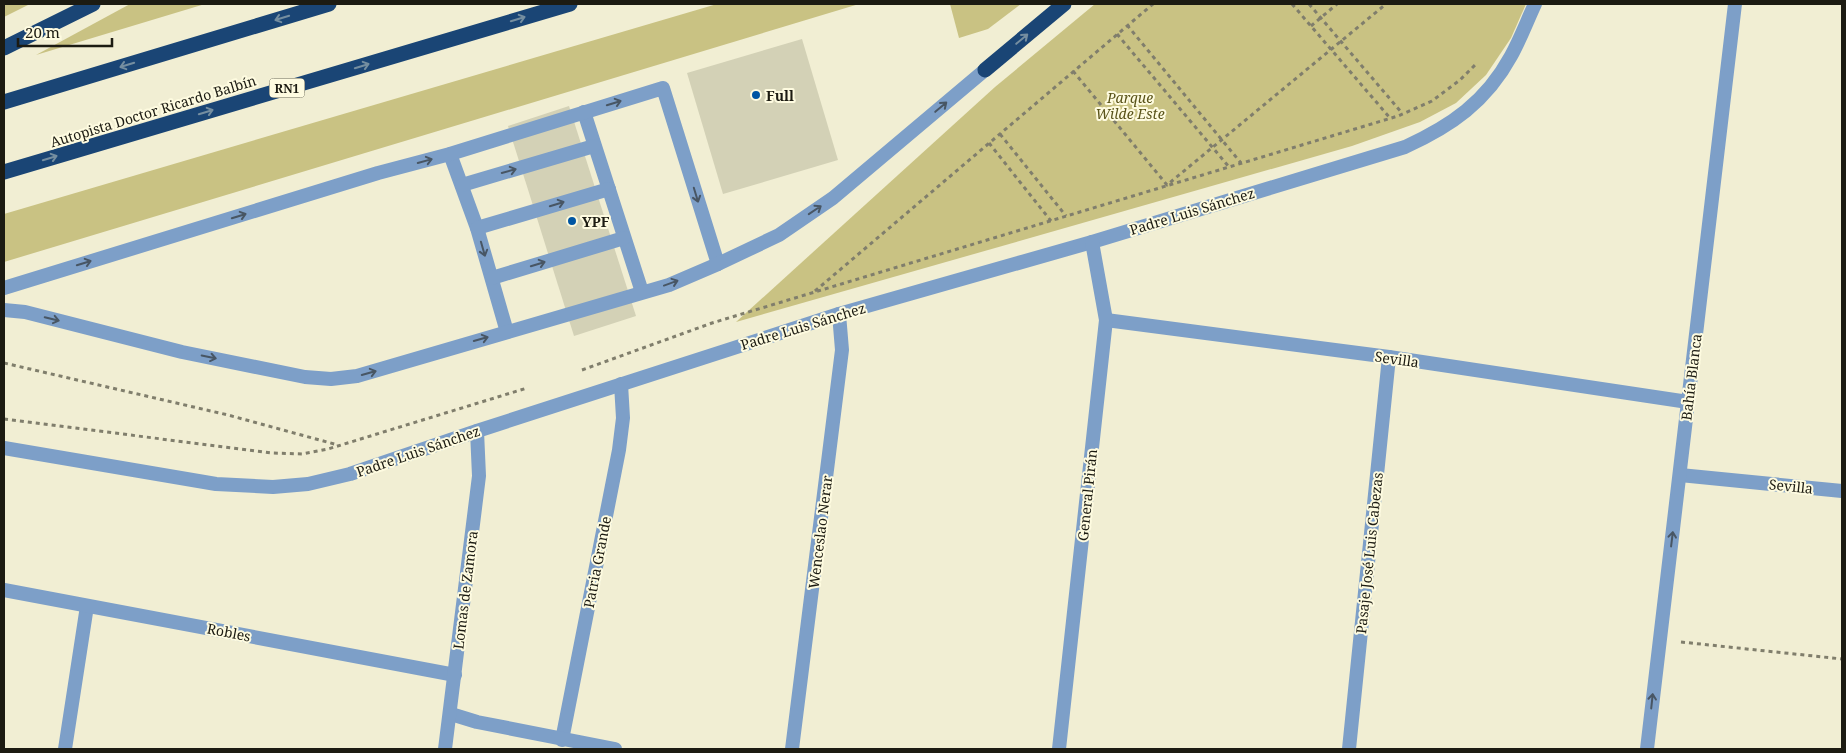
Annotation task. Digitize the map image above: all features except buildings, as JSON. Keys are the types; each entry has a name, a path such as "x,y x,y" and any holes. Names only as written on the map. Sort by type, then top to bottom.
{"highway":[{"path":"4,48 93,4"},
{"path":"4,102 329,4"},
{"name":"Autopista Doctor Ricardo Balbín","path":"4,172 570,4"},
{"path":"984,70 1064,4"}],"street":[{"name":"Padre Luis Sánchez","path":"4,448 216,484 273,487 308,484 350,474 839,314 1092,242 1405,147 1430,136 1456,120 1479,99 1500,75 1512,55 1535,4"},
{"name":"Bahía Blanca","path":"1647,749 1735,4"},
{"path":"4,310 24,312 191,354 306,377 331,379 358,376 669,285 779,235 833,198 984,70"},
{"path":"4,288 663,88 718,264"},
{"path":"584,112 642,292"},
{"path":"462,185 594,146"},
{"path":"450,154 477,228 507,332"},
{"path":"477,228 609,189"},
{"path":"492,278 624,238"},
{"name":"General Pirán","path":"1059,749 1106,320 1092,242"},
{"name":"Wenceslao Nerar","path":"792,749 842,350 839,314"},
{"name":"Sevilla","path":"1106,320 1389,357 1688,402"},
{"name":"Pasaje José Luis Cabezas","path":"1349,749 1389,357"},
{"name":"Patria Grande","path":"562,740 619,450 623,418 621,384"},
{"name":"Lomas de Zamora","path":"445,749 479,476 478,431"},
{"name":"Sevilla","path":"1680,475 1842,491"},
{"name":"Robles","path":"4,590 455,674"},
{"path":"65,749 86,606"},
{"path":"450,714 477,722 615,749"}],"path":[{"path":"813,293 1153,4"},
{"path":"1292,4 1390,118"},
{"path":"1309,4 1402,113"},
{"path":"1311,26 1338,4"},
{"path":"1167,186 1386,4"},
{"path":"1128,26 1241,163"},
{"path":"1117,34 1229,167"},
{"path":"579,372 712,323 1390,118 1432,101 1460,80 1478,62"},
{"path":"1074,71 1167,186"},
{"path":"1000,134 1066,216"},
{"path":"988,143 1051,221"},
{"path":"4,363 228,415 340,446"},
{"path":"4,419 272,453 302,454 340,446 533,386"},
{"path":"1659,640 1842,659"}],"green space":[{"path":"4,4 30,4 4,17"},
{"path":"130,4 205,4 36,55"},
{"path":"717,4 859,4 4,262 4,214"},
{"path":"950,4 1021,4 988,29 959,38"},
{"name":"Parque Wilde Este","path":"1095,4 1526,4 1511,38 1486,75 1456,103 1420,122 1352,146 736,322 995,87"}],"place":[{"name":"Full","path":"756,95"},
{"name":"YPF","path":"572,221"}]}
